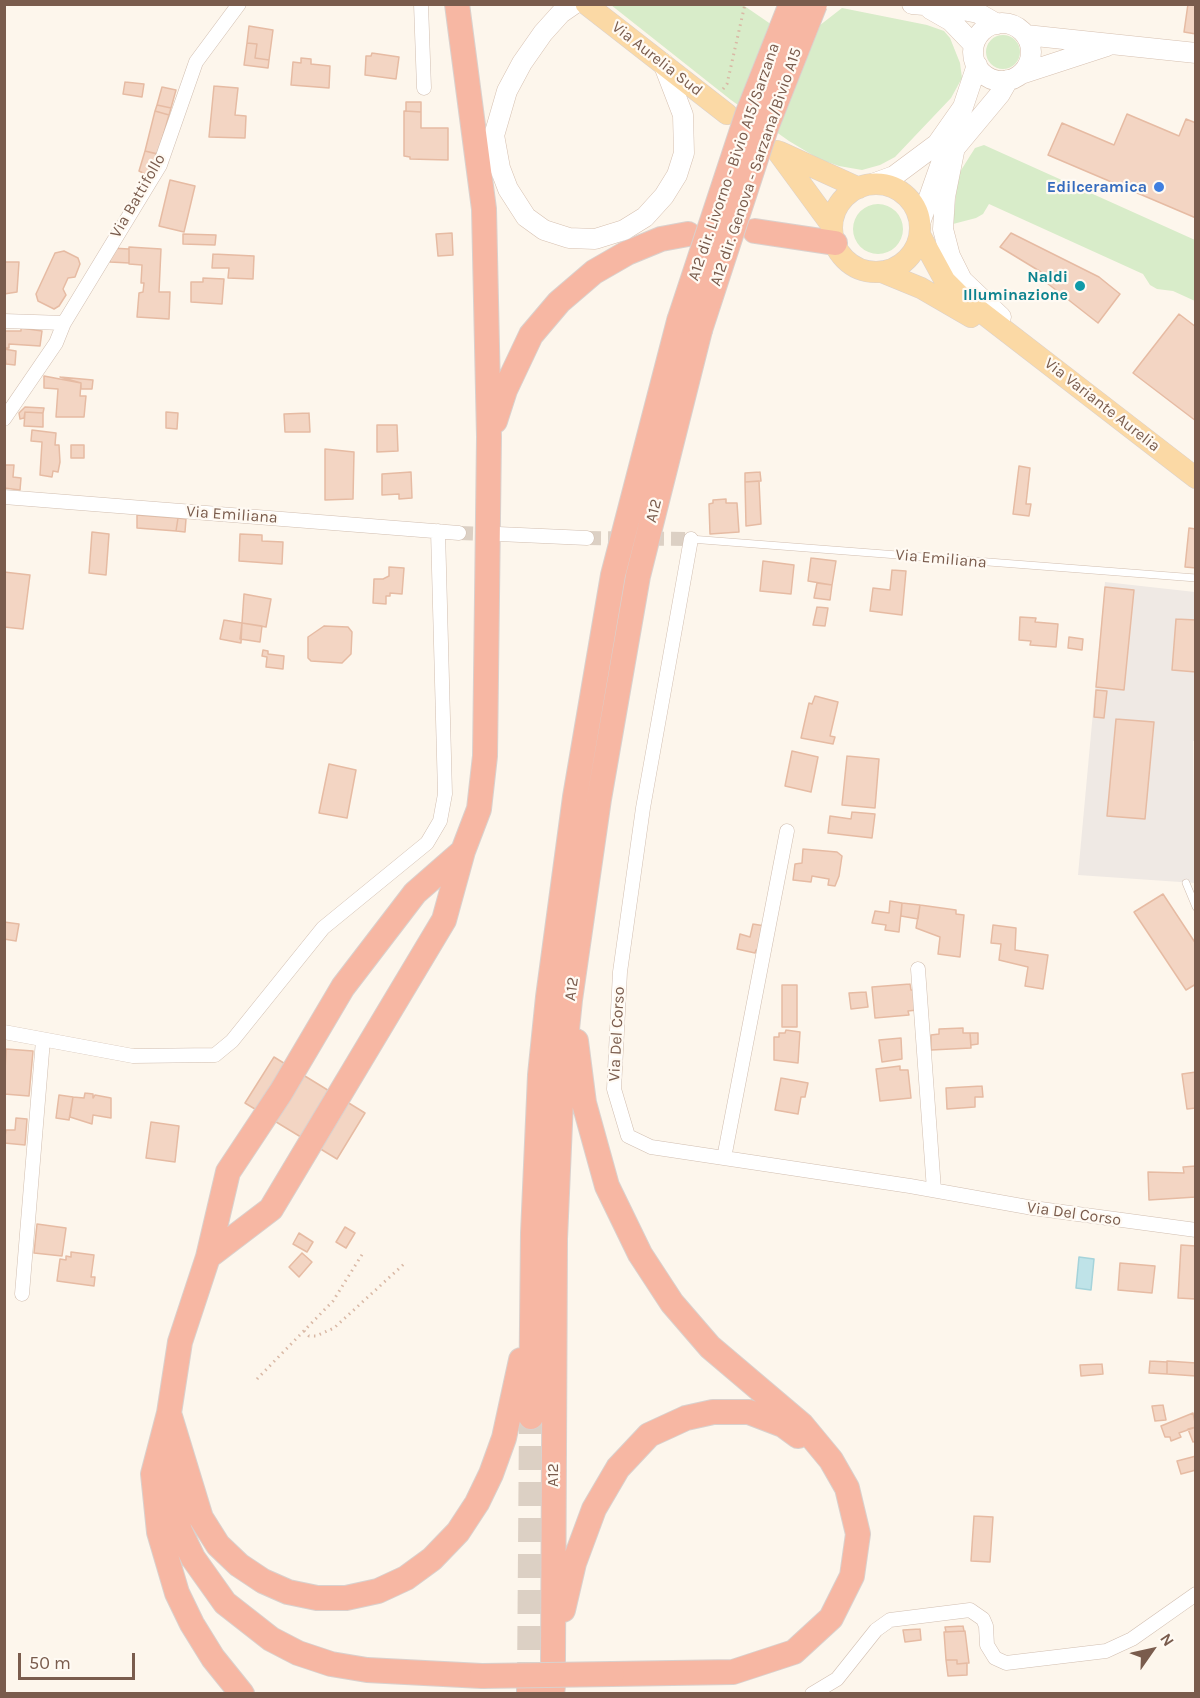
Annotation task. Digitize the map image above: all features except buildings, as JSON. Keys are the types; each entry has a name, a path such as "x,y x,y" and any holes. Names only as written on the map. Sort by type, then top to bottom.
{"highway":[{"path":"208,1257 271,1209 444,921 463,851 479,809 485,756 489,437 484,208 457,4"},
{"name":"A12 dir. Livorno - Bivio A15/Sarzana","path":"690,326 747,114 791,4"},
{"name":"A12 dir. Genova - Sarzana/Bivio A15","path":"690,326 814,4"},
{"path":"755,231 834,235"},
{"path":"489,437 505,390 531,335 558,302 594,272 627,253 661,239 688,234"},
{"name":"A12","path":"690,326 638,576 599,799 570,1000 562,1078 555,1239 553,1656 574,1563 594,1509 618,1468 649,1435 686,1418 713,1412 749,1412 783,1425 831,1460"},
{"name":"A12","path":"531,1417 540,1075 548,997 575,797 613,575 690,326"},
{"path":"242,1694 213,1658 192,1624 166,1562 159,1532 153,1474 169,1413 180,1342 208,1257 228,1172 281,1092 343,987 415,893 463,851"},
{"path":"169,1413 167,1472 180,1532 206,1580 246,1622 280,1644 331,1664 406,1673 482,1676 733,1672 794,1652 831,1618 852,1576 858,1534 847,1488 831,1460 802,1425 710,1347 672,1303 640,1254 607,1186 584,1103 570,1000"},
{"path":"169,1413 201,1518 218,1545 239,1565 263,1581 317,1598 346,1598 378,1591 406,1578 432,1559 458,1532 477,1503 491,1474 504,1438 532,1311"}],"main road":[{"path":"484,208 488,161 507,92 522,63 543,33 561,13 574,4"},
{"path":"920,6 948,7 978,13 997,24 1013,25 1026,35 1196,53"},
{"path":"834,235 839,205 866,186 894,176 937,144 963,107 977,65 974,45 951,21 920,6"},
{"name":"Via Aurelia Sud","path":"590,8 720,108"},
{"path":"974,45 982,31 997,24"},
{"path":"920,229 917,210 900,191 887,185 866,186 777,151 834,235 849,262 870,272 882,272 895,268 907,260 916,248 940,166 1015,77 1027,68 1031,51 1026,35"},
{"path":"977,65 990,78 1015,77 1111,45"},
{"path":"494,135 500,168 508,189 526,217 544,230 569,238 595,239 624,230 645,217 664,196 677,175 684,153 683,114 663,63"},
{"path":"956,147 945,197 943,229 950,256 962,280 1000,315 1008,333"},
{"name":"Via Variante Aurelia","path":"920,229 945,281 1008,333 1196,478"},
{"name":"Via Variante Aurelia","path":"882,272 921,288 997,334 1008,333"}],"street":[{"name":"Via Battifollo","path":"4,419 56,343 64,322 160,165 196,62 239,4"},
{"path":"421,4 424,88"},
{"path":"4,321 64,322"},
{"name":"Via Emiliana","path":"4,497 459,532"},
{"path":"4,1032 133,1056 215,1055 232,1041 323,928 427,843 440,821 445,794 438,531"},
{"path":"498,534 587,538"},
{"name":"Via Del Corso","path":"689,539 643,808 620,972 614,1089 628,1136 651,1147 1033,1208 1196,1230"},
{"path":"724,1158 787,831"},
{"path":"918,969 934,1191"},
{"path":"22,1294 43,1040"},
{"path":"812,1694 837,1679 876,1630 890,1620 970,1610 983,1619 986,1626 987,1645 995,1658 1006,1663 1106,1651 1156,1624 1196,1594"}],"lane":[{"name":"Via Emiliana","path":"689,539 1196,578"},
{"path":"1186,883 1196,907"}],"path":[{"path":"720,108 745,4"},
{"path":"257,1379 333,1301 363,1253"},
{"path":"304,1331 309,1336 316,1336 334,1328 404,1264"}],"shaded area":[{"path":"1105,582 1195,592 1195,620 1176,619 1172,669 1195,672 1196,741 1193,741 1195,883 1078,875","holes":["1105,587 1134,590 1124,690 1096,687","1096,690 1106,691 1104,718 1094,717"]}],"green space":[{"path":"611,5 743,5 775,27 815,29 842,8 927,25 944,31 950,38 960,63 962,78 951,98 895,157 880,165 862,170 839,166 819,159 789,141 731,100"},
{"path":"1003,35 1015,40 1020,52 1015,64 1003,69 991,64 986,52 991,40"},
{"path":"984,145 1195,240 1195,301 1173,291 1157,289 1150,285 1143,274 989,204 983,214 976,218 953,224 958,175 975,148"},
{"path":"873,204 883,204 896,211 903,224 903,234 896,247 883,254 873,254 864,250 857,243 853,234 853,224 857,215 864,208"}],"water":[{"path":"1079,1257 1094,1259 1091,1290 1076,1288"}],"tunnel":[{"path":"459,533 493,534"},
{"path":"587,538 687,539"},
{"path":"529,1686 531,1417"}],"place":[{"name":"Edilceramica","path":"1159,187"},
{"name":"Naldi Illuminazione","path":"1080,286"}]}
